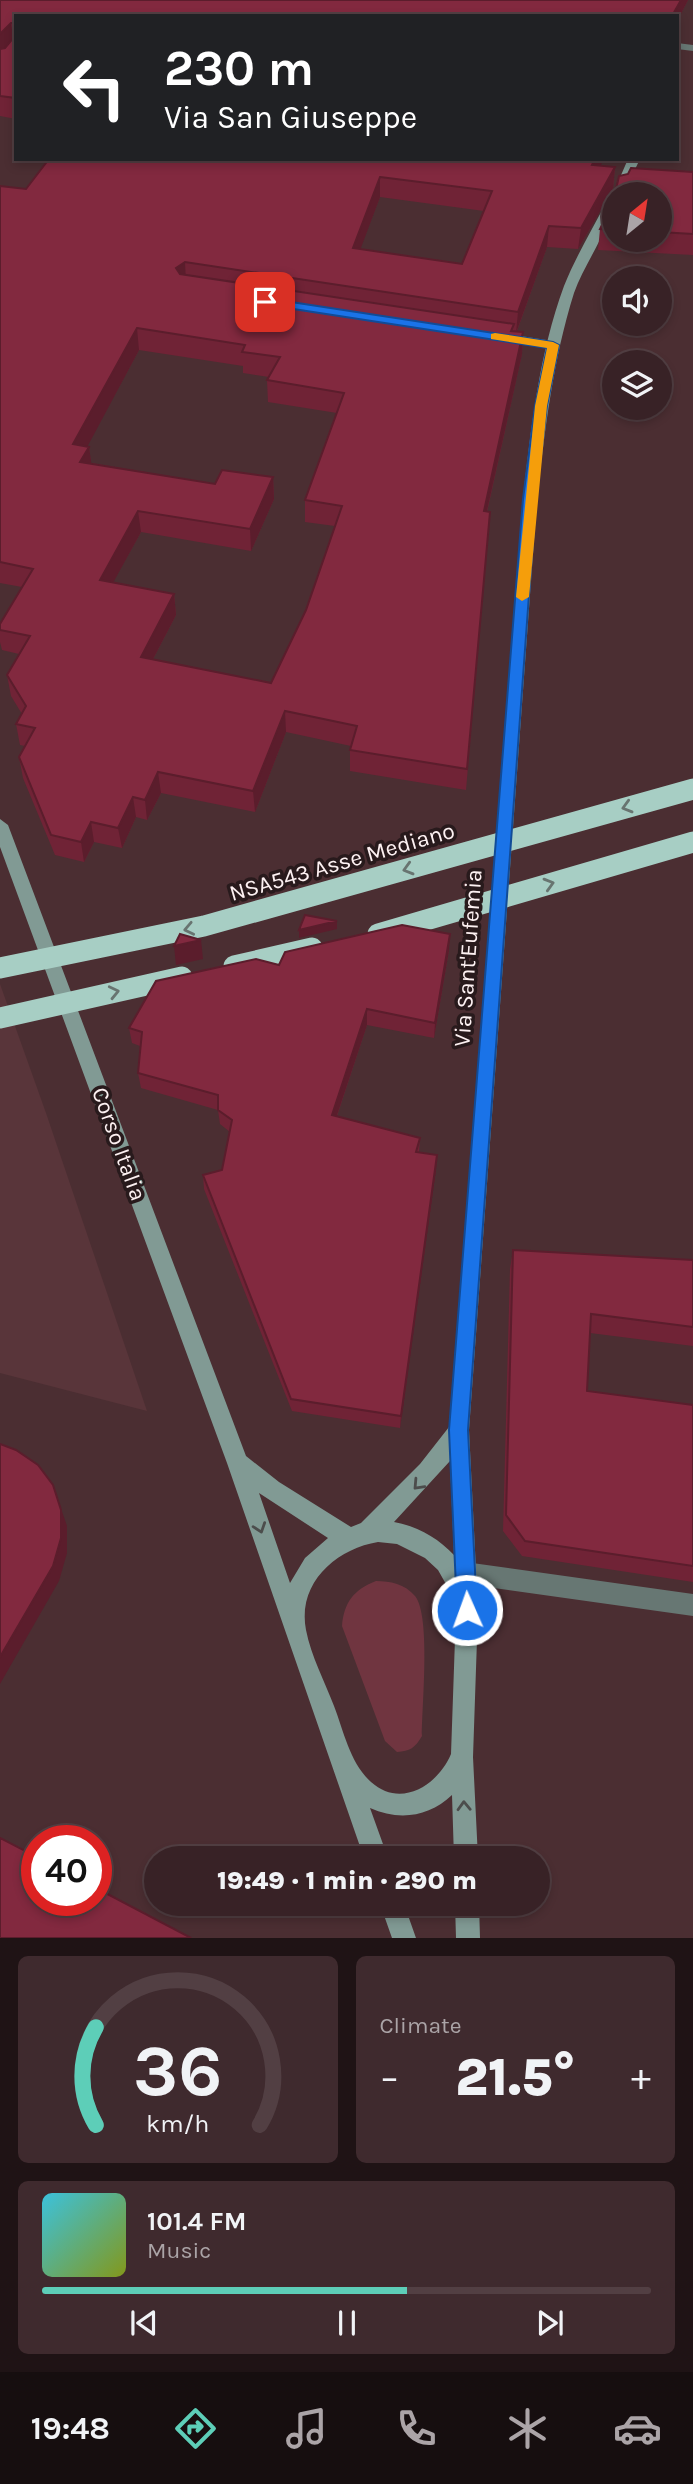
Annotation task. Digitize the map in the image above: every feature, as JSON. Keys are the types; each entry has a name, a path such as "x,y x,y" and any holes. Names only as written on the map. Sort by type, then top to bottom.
{"highway":[{"name":"NSA543 Asse Mediano","path":"0,968 204,926 693,789"},
{"path":"355,939 693,842"},
{"path":"0,1018 327,945"}],"street":[{"name":"Via Sant'Eufemia","path":"623,182 633,161"},
{"path":"629,172 642,173"},
{"name":"Via Sant'Eufemia","path":"467,1610 459,1430 530,499 541,406 553,345 570,288 602,223"},
{"path":"485,335 553,345"},
{"name":"Corso Italia","path":"0,825 238,1464 372,1846"},
{"name":"Corso Italia","path":"295,1630 295,1607 300,1584 312,1564 328,1549 357,1534 414,1489 438,1462 459,1430"},
{"name":"Corso Italia","path":"238,1464 271,1489 357,1534 391,1532 413,1538 433,1549 449,1566 460,1587 467,1610 463,1754 466,1846"},
{"path":"465,1573 693,1605"},
{"name":"Corso Italia","path":"347,1773 364,1792 387,1803 411,1805 434,1796 453,1778 463,1754"},
{"path":"396,1916 404,1938"},
{"path":"467,1916 468,1938"}],"shaded area":[{"path":"0,984 46,1113 147,1411 0,1373"},
{"path":"376,1581 397,1584 411,1592 420,1607 423,1622 422,1736 412,1748 402,1752 397,1752 385,1741 342,1626 351,1598"}],"building":[{"path":"0,0 681,0 673,14 14,14 14,23 0,34"},
{"path":"14,37 14,98 0,96 0,49 5,48"},
{"path":"47,161 594,161 592,165 615,167 607,182 602,182 602,190 581,228 549,226 518,312 185,262 176,268 180,274 514,324 511,331 523,332 484,511 490,512 467,769 350,750 357,726 285,711 253,791 158,772 145,800 133,797 118,828 91,822 81,842 51,835 19,757 35,728 16,724 26,706 7,675 30,636 0,630 0,624 33,569 0,562 0,186 26,189","holes":["380,177 492,191 462,264 353,248","137,328 245,345 242,352 280,357 267,380 344,393 305,500 342,506 306,610 271,683 141,657 174,594 100,580 138,511 250,529 273,477 222,470 215,484 80,462 89,447 73,444"]},
{"path":"631,168 693,172 693,234 672,233 672,182 618,182 619,176 628,174"},
{"path":"305,915 337,921 299,930"},
{"path":"402,925 450,934 435,1023 367,1009 332,1115 420,1138 416,1152 437,1155 401,1416 291,1399 203,1175 222,1170 232,1120 218,1110 218,1095 138,1073 142,1032 129,1028 156,981 256,959 279,965 285,952"},
{"path":"180,934 201,940 174,946"},
{"path":"513,1250 693,1260 693,1327 591,1314 587,1391 693,1405 693,1566 525,1541 506,1515"},
{"path":"0,1444 16,1450 38,1465 53,1485 61,1510 61,1538 53,1566 0,1657"},
{"path":"0,1838 21,1849 21,1916 112,1916 112,1896 144,1913 144,1916 149,1916 191,1938 0,1938"}],"slow traffic":[{"path":"495,336 553,345 541,406 522,597"}],"route":[{"path":"265,302 553,345 541,406 530,499 459,1430 467,1610"}]}
